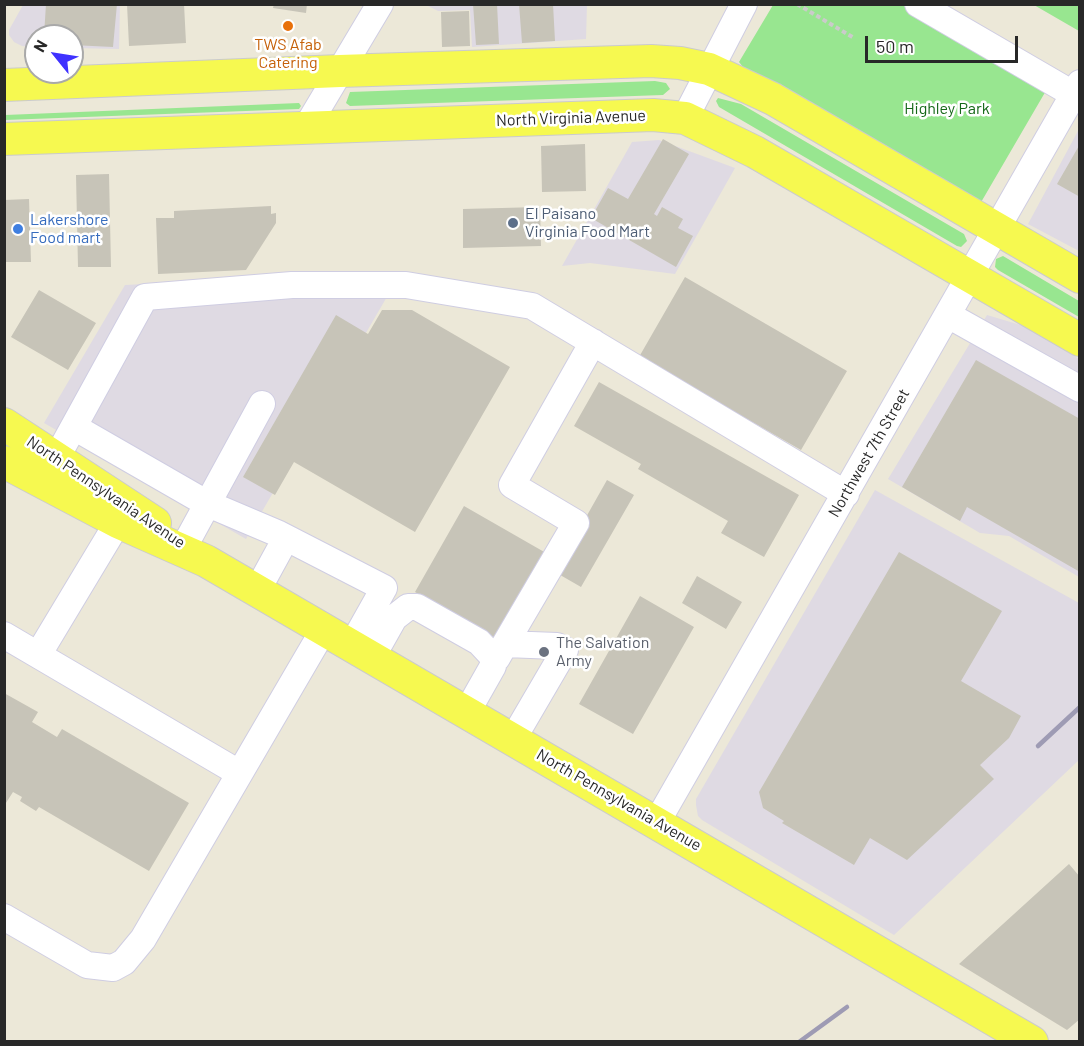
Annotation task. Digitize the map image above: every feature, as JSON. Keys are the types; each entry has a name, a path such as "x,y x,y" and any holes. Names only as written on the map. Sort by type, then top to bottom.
{"main road":[{"path":"4,85 651,61 709,69 773,99 1080,277"},
{"name":"North Virginia Avenue","path":"4,139 653,115 685,118 755,152 1080,340"},
{"name":"North Pennsylvania Avenue","path":"4,424 130,504 195,553 257,591 1032,1041"},
{"name":"North Pennsylvania Avenue","path":"4,462 118,522 195,553"}],"street":[{"path":"306,128 380,4"},
{"path":"685,118 744,4"},
{"path":"918,4 1076,89"},
{"name":"Northwest 7th Street","path":"657,822 1076,89"},
{"path":"57,457 145,297 292,285 406,285 532,306 846,494"},
{"path":"948,315 1080,389"},
{"path":"466,712 576,523 512,485 593,342"},
{"path":"195,553 206,503 262,404"},
{"path":"74,427 206,503 286,538 384,588 362,651"},
{"path":"38,655 118,522"},
{"path":"257,591 286,538"},
{"path":"362,651 401,610 417,607 488,649 493,657 557,646 565,650 513,739"},
{"path":"4,918 87,964 113,968 124,962 143,939 324,629"},
{"path":"4,635 239,773"}],"path":[{"path":"797,4 854,38"}],"shaded area":[{"path":"23,5 120,5 119,49 84,48 84,24 24,24 24,46 14,42 9,35 9,30"},
{"path":"426,5 587,5 586,39 472,47 470,10 438,11"},
{"path":"1079,129 1079,251 1028,224"},
{"path":"659,140 735,168 675,274 590,263 562,266 632,142"},
{"path":"402,271 246,539 44,423 125,285"},
{"path":"987,315 1027,327 1079,359 1079,577 1009,536 980,533 888,479"},
{"path":"875,490 1079,603 1079,760 894,935 702,820 698,816 696,805 696,799"}],"green space":[{"name":"Highley Park","path":"773,5 902,5 1047,89 980,204 743,67 739,62"},
{"path":"1034,5 1079,5 1079,31"},
{"path":"655,81 666,83 670,89 663,95 350,106 346,103 350,92"},
{"path":"718,98 741,104 964,234 967,241 961,247 957,246 719,107 716,101"},
{"path":"299,103 301,106 299,109 5,120 5,115"},
{"path":"1003,256 1079,301 1079,317 998,270 995,267 996,259"}],"building":[{"path":"46,4 117,4 113,47 84,46 84,24 45,24"},
{"path":"127,4 184,4 186,43 129,46"},
{"path":"274,4 307,4 306,13 273,8"},
{"path":"473,4 497,4 499,44 476,45"},
{"path":"519,4 553,4 555,41 522,43"},
{"path":"469,11 470,46 442,47 441,12"},
{"path":"663,139 689,154 654,214 657,216 662,207 683,219 678,228 693,236 676,267 591,218 608,188 628,199"},
{"path":"585,144 586,191 542,192 541,146"},
{"path":"1080,144 1080,197 1057,184"},
{"path":"109,174 111,267 78,267 76,175"},
{"path":"29,199 31,262 4,262 4,200"},
{"path":"271,206 271,214 276,213 276,223 246,270 158,274 156,218 174,218 174,211"},
{"path":"540,207 541,246 463,248 463,209"},
{"path":"685,277 847,371 801,450 639,357"},
{"path":"39,290 96,323 68,370 11,337"},
{"path":"382,310 412,310 510,367 415,532 294,462 275,495 243,477 336,315 368,334"},
{"path":"976,360 1080,419 1080,572 967,507 960,521 902,487"},
{"path":"599,382 799,495 764,557 721,533 728,521 638,469 641,464 574,426"},
{"path":"607,480 634,495 581,587 555,572"},
{"path":"464,506 546,553 497,639 415,592"},
{"path":"899,552 1002,611 961,681 1021,716 1009,738 980,765 994,779 907,860 870,838 854,865 782,823 784,821 763,808 759,792"},
{"path":"697,576 742,602 726,629 682,603"},
{"path":"640,596 694,627 633,734 579,704"},
{"path":"4,693 38,712 32,722 57,737 62,729 189,803 149,871 39,807 36,811 20,801 22,797 13,792 4,806"},
{"path":"1069,864 1080,877 1080,1019 1067,1030 959,964"}],"railway":[{"path":"1038,746 1080,707"},
{"path":"799,1042 847,1007"}],"place":[{"name":"TWS Afab Catering","path":"288,26"},
{"name":"El Paisano Virginia Food Mart","path":"513,223"},
{"name":"Lakershore Food mart","path":"18,229"},
{"name":"The Salvation Army","path":"544,652"}]}
